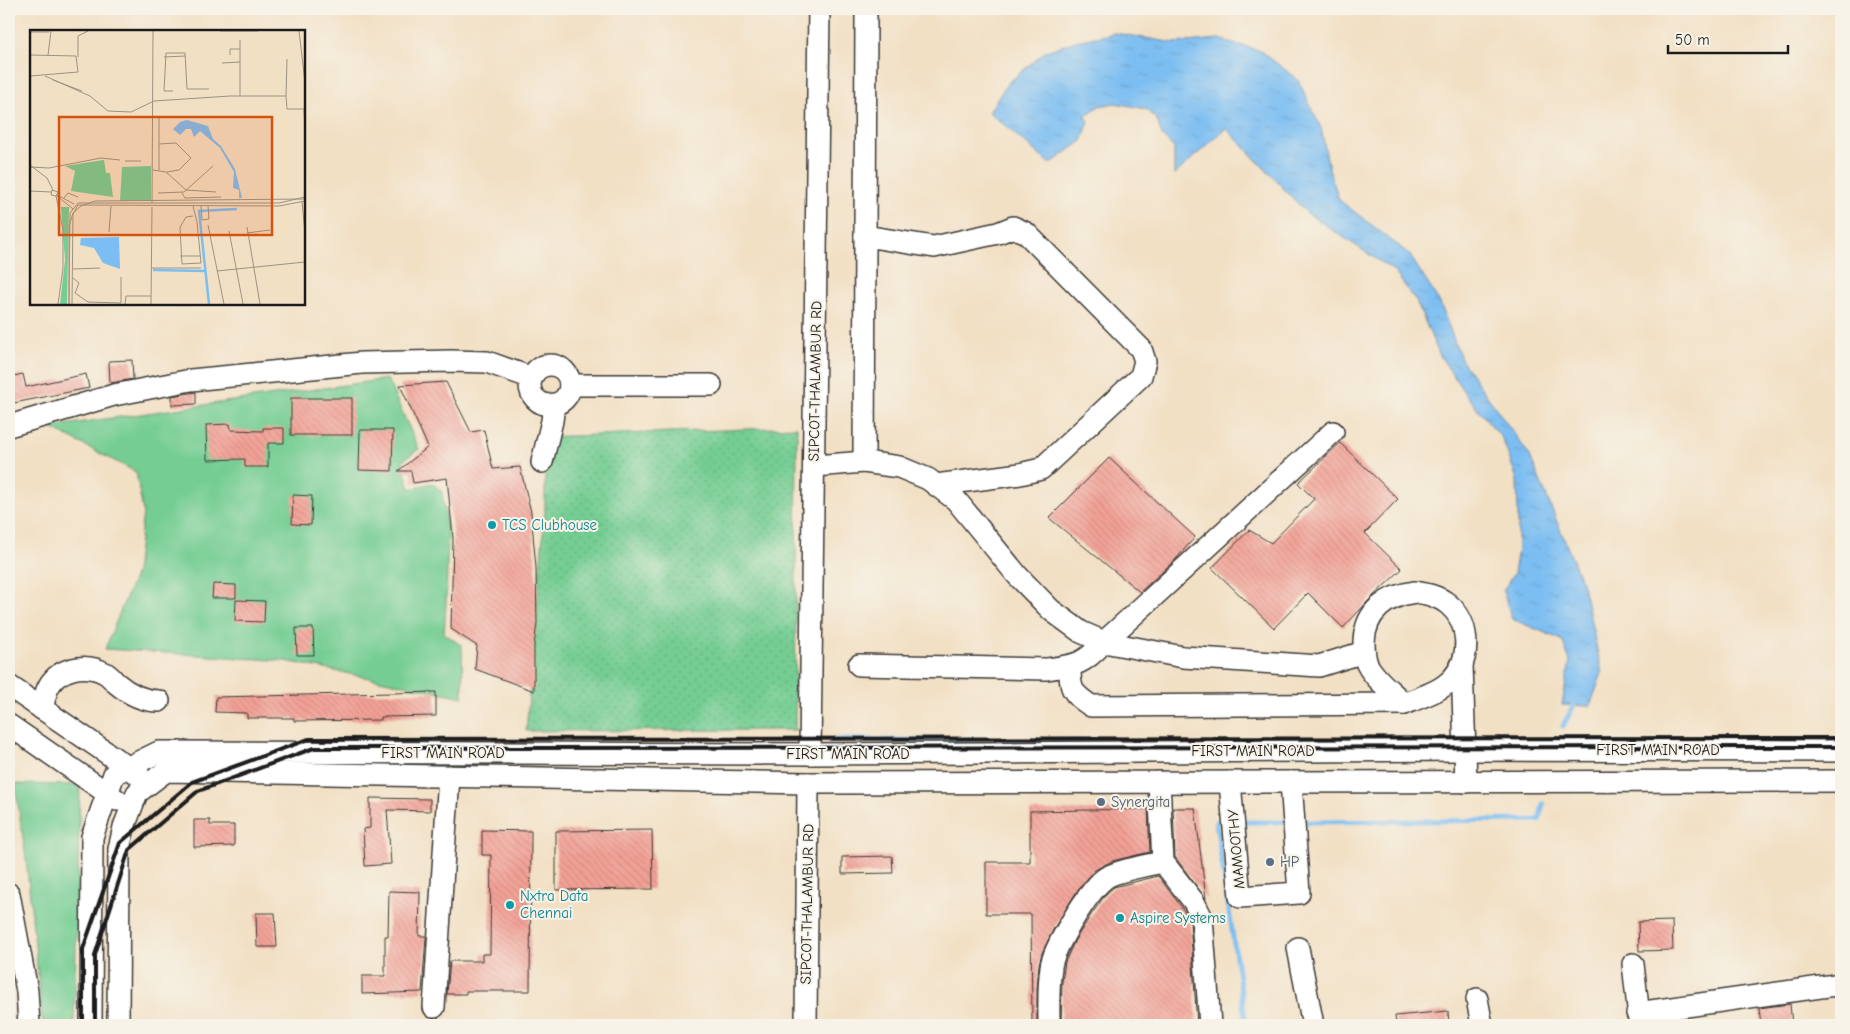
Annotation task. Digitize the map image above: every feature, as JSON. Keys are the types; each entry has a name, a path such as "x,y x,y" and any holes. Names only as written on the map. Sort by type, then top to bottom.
{"street":[{"name":"SIPCOT-THALAMBUR RD","path":"810,754 815,466 819,9"},
{"path":"864,462 866,16"},
{"path":"864,236 934,247 998,233 1014,227 1026,234 1140,349 1146,361 1141,376 1041,469 1020,474 936,485"},
{"path":"9,426 114,395 191,380 362,363 487,362 532,378"},
{"path":"552,365 565,371 570,380 570,390 564,399 554,404 544,404 535,397 531,388 532,378 538,369 552,365"},
{"path":"570,385 712,385"},
{"path":"542,462 552,422 554,404"},
{"path":"859,665 1046,669 1070,666 1088,658 1333,432"},
{"path":"815,466 864,462 899,467 928,479 956,500 1017,575 1051,610 1081,632 1104,642 1183,657 1319,666 1364,652"},
{"path":"1404,704 1376,677 1367,663 1364,652 1365,630 1372,615 1383,603 1398,595 1415,592 1432,595 1447,603 1459,616 1465,632 1466,649 1462,665 1466,782"},
{"path":"1070,666 1070,685 1077,696 1091,706 1404,704 1438,690 1452,680 1462,665"},
{"path":"42,709 48,688 58,676 76,667 91,668 105,673 134,696 148,701 159,702"},
{"path":"9,686 150,783"},
{"path":"9,725 131,809"},
{"name":"FIRST MAIN ROAD","path":"91,1025 92,836 114,774 160,752 810,754 1465,750 1841,751"},
{"path":"118,1025 119,849 124,827 137,792 166,771 808,783 1841,781"},
{"path":"434,1007 449,776"},
{"path":"1159,782 1163,862 1194,902 1202,918 1210,1025"},
{"name":"MAMOOTHY","path":"1230,782 1240,897 1298,893 1291,782"},
{"name":"SIPCOT-THALAMBUR RD","path":"806,1025 808,783"},
{"path":"1049,1025 1051,966 1058,944 1080,909 1105,878 1120,872 1163,862"},
{"path":"9,894 27,991 29,1025"},
{"path":"1298,948 1313,1025"},
{"path":"1632,964 1639,1019 1835,985"},
{"path":"1477,999 1482,1025"}],"green space":[{"path":"387,379 419,449 402,461 410,489 432,483 442,492 448,534 444,633 462,646 463,697 286,661 105,649 136,573 143,512 136,472 49,427"},
{"path":"797,427 795,730 526,731 545,513 545,437"},
{"path":"15,784 80,785 74,1025 43,1025 26,858"}],"water":[{"path":"1115,33 1175,43 1219,39 1261,51 1298,80 1321,128 1329,169 1339,200 1409,254 1440,303 1462,361 1530,456 1583,585 1602,673 1590,706 1562,705 1570,661 1562,640 1512,619 1503,591 1514,573 1518,549 1517,479 1502,438 1466,395 1439,354 1416,301 1394,271 1307,213 1226,128 1174,175 1174,148 1162,136 1157,120 1146,109 1115,103 1099,106 1085,116 1089,121 1082,141 1050,164 989,112 1007,84 1046,51 1076,41"}],"building":[{"path":"132,360 133,379 110,383 109,361"},
{"path":"23,374 26,387 86,374 89,388 9,404 9,377"},
{"name":"TCS Clubhouse","path":"446,382 471,432 484,430 493,469 520,467 531,512 536,568 537,623 534,646 534,691 475,669 477,646 451,629 453,538 447,478 413,483 411,471 398,471 428,447 400,385"},
{"path":"196,392 196,404 172,405 172,396"},
{"path":"291,398 352,398 352,435 291,435"},
{"path":"230,424 231,430 263,431 263,428 284,428 284,443 268,443 268,467 245,467 245,459 207,460 206,425"},
{"path":"360,430 393,430 392,471 359,470"},
{"path":"1340,443 1398,499 1365,533 1402,569 1343,628 1308,593 1274,628 1212,568 1249,530 1271,543 1314,499 1298,483"},
{"path":"1109,458 1195,537 1177,558 1140,592 1049,518"},
{"path":"293,495 312,496 311,525 292,524"},
{"path":"213,584 236,585 236,598 212,598"},
{"path":"236,600 265,601 264,622 235,621"},
{"path":"296,628 313,628 314,655 297,655"},
{"path":"436,692 436,716 381,717 381,720 294,721 294,718 247,718 247,713 215,712 216,697"},
{"path":"370,798 430,799 430,811 387,810 391,864 365,866 363,829 370,828"},
{"path":"1173,808 1195,808 1206,899 1175,857"},
{"path":"1148,809 1150,852 1112,861 1095,870 1079,888 1054,928 1039,964 1037,1025 1032,1025 1031,914 986,914 986,862 1030,862 1030,811"},
{"path":"194,820 210,820 210,825 234,825 234,846 194,847"},
{"name":"Nxtra Data Chennai","path":"482,830 531,831 530,991 466,991 466,994 447,994 450,961 482,961 482,954 490,954 491,855 482,855"},
{"path":"652,830 653,889 556,890 556,831"},
{"path":"892,856 893,873 842,874 842,857"},
{"path":"1158,876 1190,921 1197,1025 1061,1025 1062,982 1065,962 1075,940 1091,915 1106,894 1114,887"},
{"path":"389,891 420,892 419,936 426,936 422,992 362,994 362,976 385,976 385,936 388,936"},
{"path":"256,913 275,913 277,947 257,947"},
{"path":"1672,921 1673,950 1639,951 1638,922"},
{"path":"1790,1004 1792,1025 1761,1025 1759,1008"},
{"path":"1448,1011 1449,1025 1396,1025 1395,1016"}],"waterway":[{"path":"1563,726 1574,705"},
{"path":"833,740 1128,742"},
{"path":"1298,822 1539,820 1543,804"},
{"path":"1230,822 1216,822 1246,1025"},
{"path":"1238,822 1290,822"}],"railway":[{"path":"83,1025 83,949 120,843 192,782 309,739 1841,738"},
{"path":"95,1025 95,955 129,850 198,791 314,748 1841,747"}],"place":[{"name":"TCS Clubhouse","path":"492,525"},
{"name":"Synergita","path":"1101,802"},
{"name":"HP","path":"1270,862"},
{"name":"Nxtra Data Chennai","path":"510,905"},
{"name":"Aspire Systems","path":"1120,918"}]}
